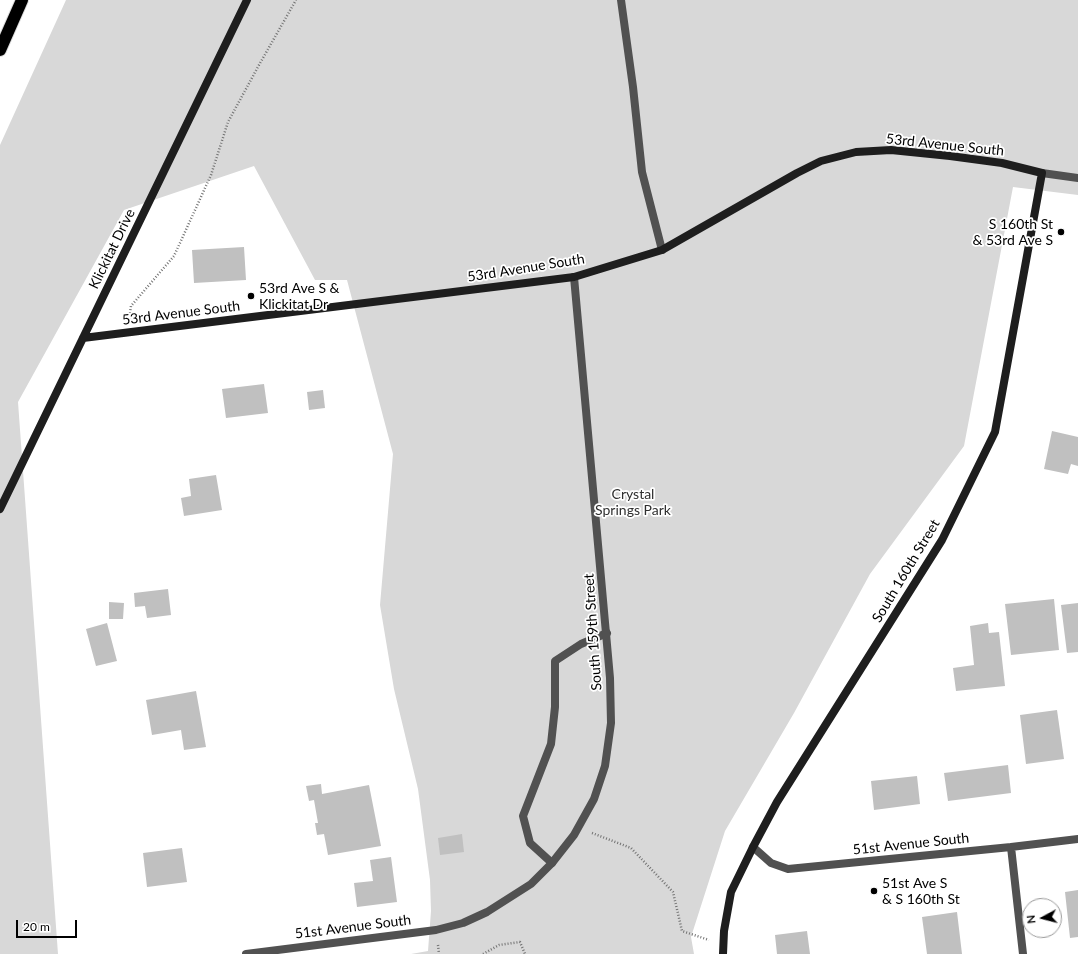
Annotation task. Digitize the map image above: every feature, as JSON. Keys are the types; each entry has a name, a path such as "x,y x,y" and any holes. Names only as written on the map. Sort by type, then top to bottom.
{"highway":[{"path":"0,50 22,0"}],"street":[{"name":"Klickitat Drive","path":"0,509 247,0"},
{"path":"621,0 633,87 642,172 662,250"},
{"name":"53rd Avenue South","path":"83,338 574,277 662,250 797,173 821,161 856,152 891,150 950,156 1002,163 1042,174"},
{"path":"1042,174 1078,178"},
{"name":"South 160th Street","path":"723,954 723,942 731,892 753,847 777,802 942,540 995,432 1042,174"},
{"name":"South 159th Street","path":"463,923 510,899 531,884 552,864 578,827 594,799 604,766 611,722 610,678 574,277"},
{"path":"552,864 530,843 523,816 551,744 555,707 555,661 581,644 607,633"},
{"name":"51st Avenue South","path":"753,847 771,863 788,869 1078,839"},
{"path":"1011,847 1024,954"},
{"name":"51st Avenue South","path":"246,954 436,930 463,923"}],"path":[{"path":"131,306 174,256 211,175 228,122 296,0"},
{"path":"578,827 631,848 673,892 682,931 702,938 723,942"},
{"path":"483,954 499,945 520,942 525,954"}],"green space":[{"name":"Crystal Springs Park","path":"66,0 1078,0 1078,195 1013,187 964,446 870,574 794,713 725,831 691,937 694,954 411,954 428,951 431,911 430,880 418,789 394,689 380,605 393,454 347,280 315,280 254,166 124,210 18,402 58,954 0,954 0,145"}],"building":[{"path":"244,247 246,280 194,283 192,250"},
{"path":"264,384 268,413 226,418 222,389"},
{"path":"323,390 325,408 309,410 307,392"},
{"path":"1052,431 1078,437 1078,466 1071,464 1068,474 1044,469"},
{"path":"216,475 222,510 184,516 181,498 191,496 189,479"},
{"path":"168,589 171,615 147,618 145,606 135,607 134,593"},
{"path":"1054,599 1059,650 1011,655 1005,604"},
{"path":"109,602 124,603 123,619 109,619"},
{"path":"1078,603 1078,652 1067,653 1061,605"},
{"path":"107,623 117,661 96,666 86,629"},
{"path":"988,623 989,633 999,632 1005,686 956,691 953,668 974,665 970,626"},
{"path":"196,691 206,747 184,750 181,730 152,735 146,700"},
{"path":"1057,710 1064,759 1026,764 1020,715"},
{"path":"1008,765 1011,793 948,801 944,773"},
{"path":"917,776 920,804 874,810 871,781"},
{"path":"321,784 322,794 369,785 381,846 328,855 324,834 317,835 315,823 318,823 314,800 309,801 306,786"},
{"path":"462,834 464,852 440,855 438,838"},
{"path":"182,848 187,882 147,887 143,853"},
{"path":"391,857 397,902 357,907 354,883 373,881 370,860"},
{"path":"1078,890 1078,937 1070,938 1065,892"},
{"path":"957,912 962,954 927,954 922,917"},
{"path":"807,931 810,954 777,954 775,935"}],"place":[{"name":"S 160th St & 53rd Ave S","path":"1061,232"},
{"name":"53rd Ave S & Klickitat Dr","path":"251,296"},
{"name":"51st Ave S & S 160th St","path":"874,891"}]}
